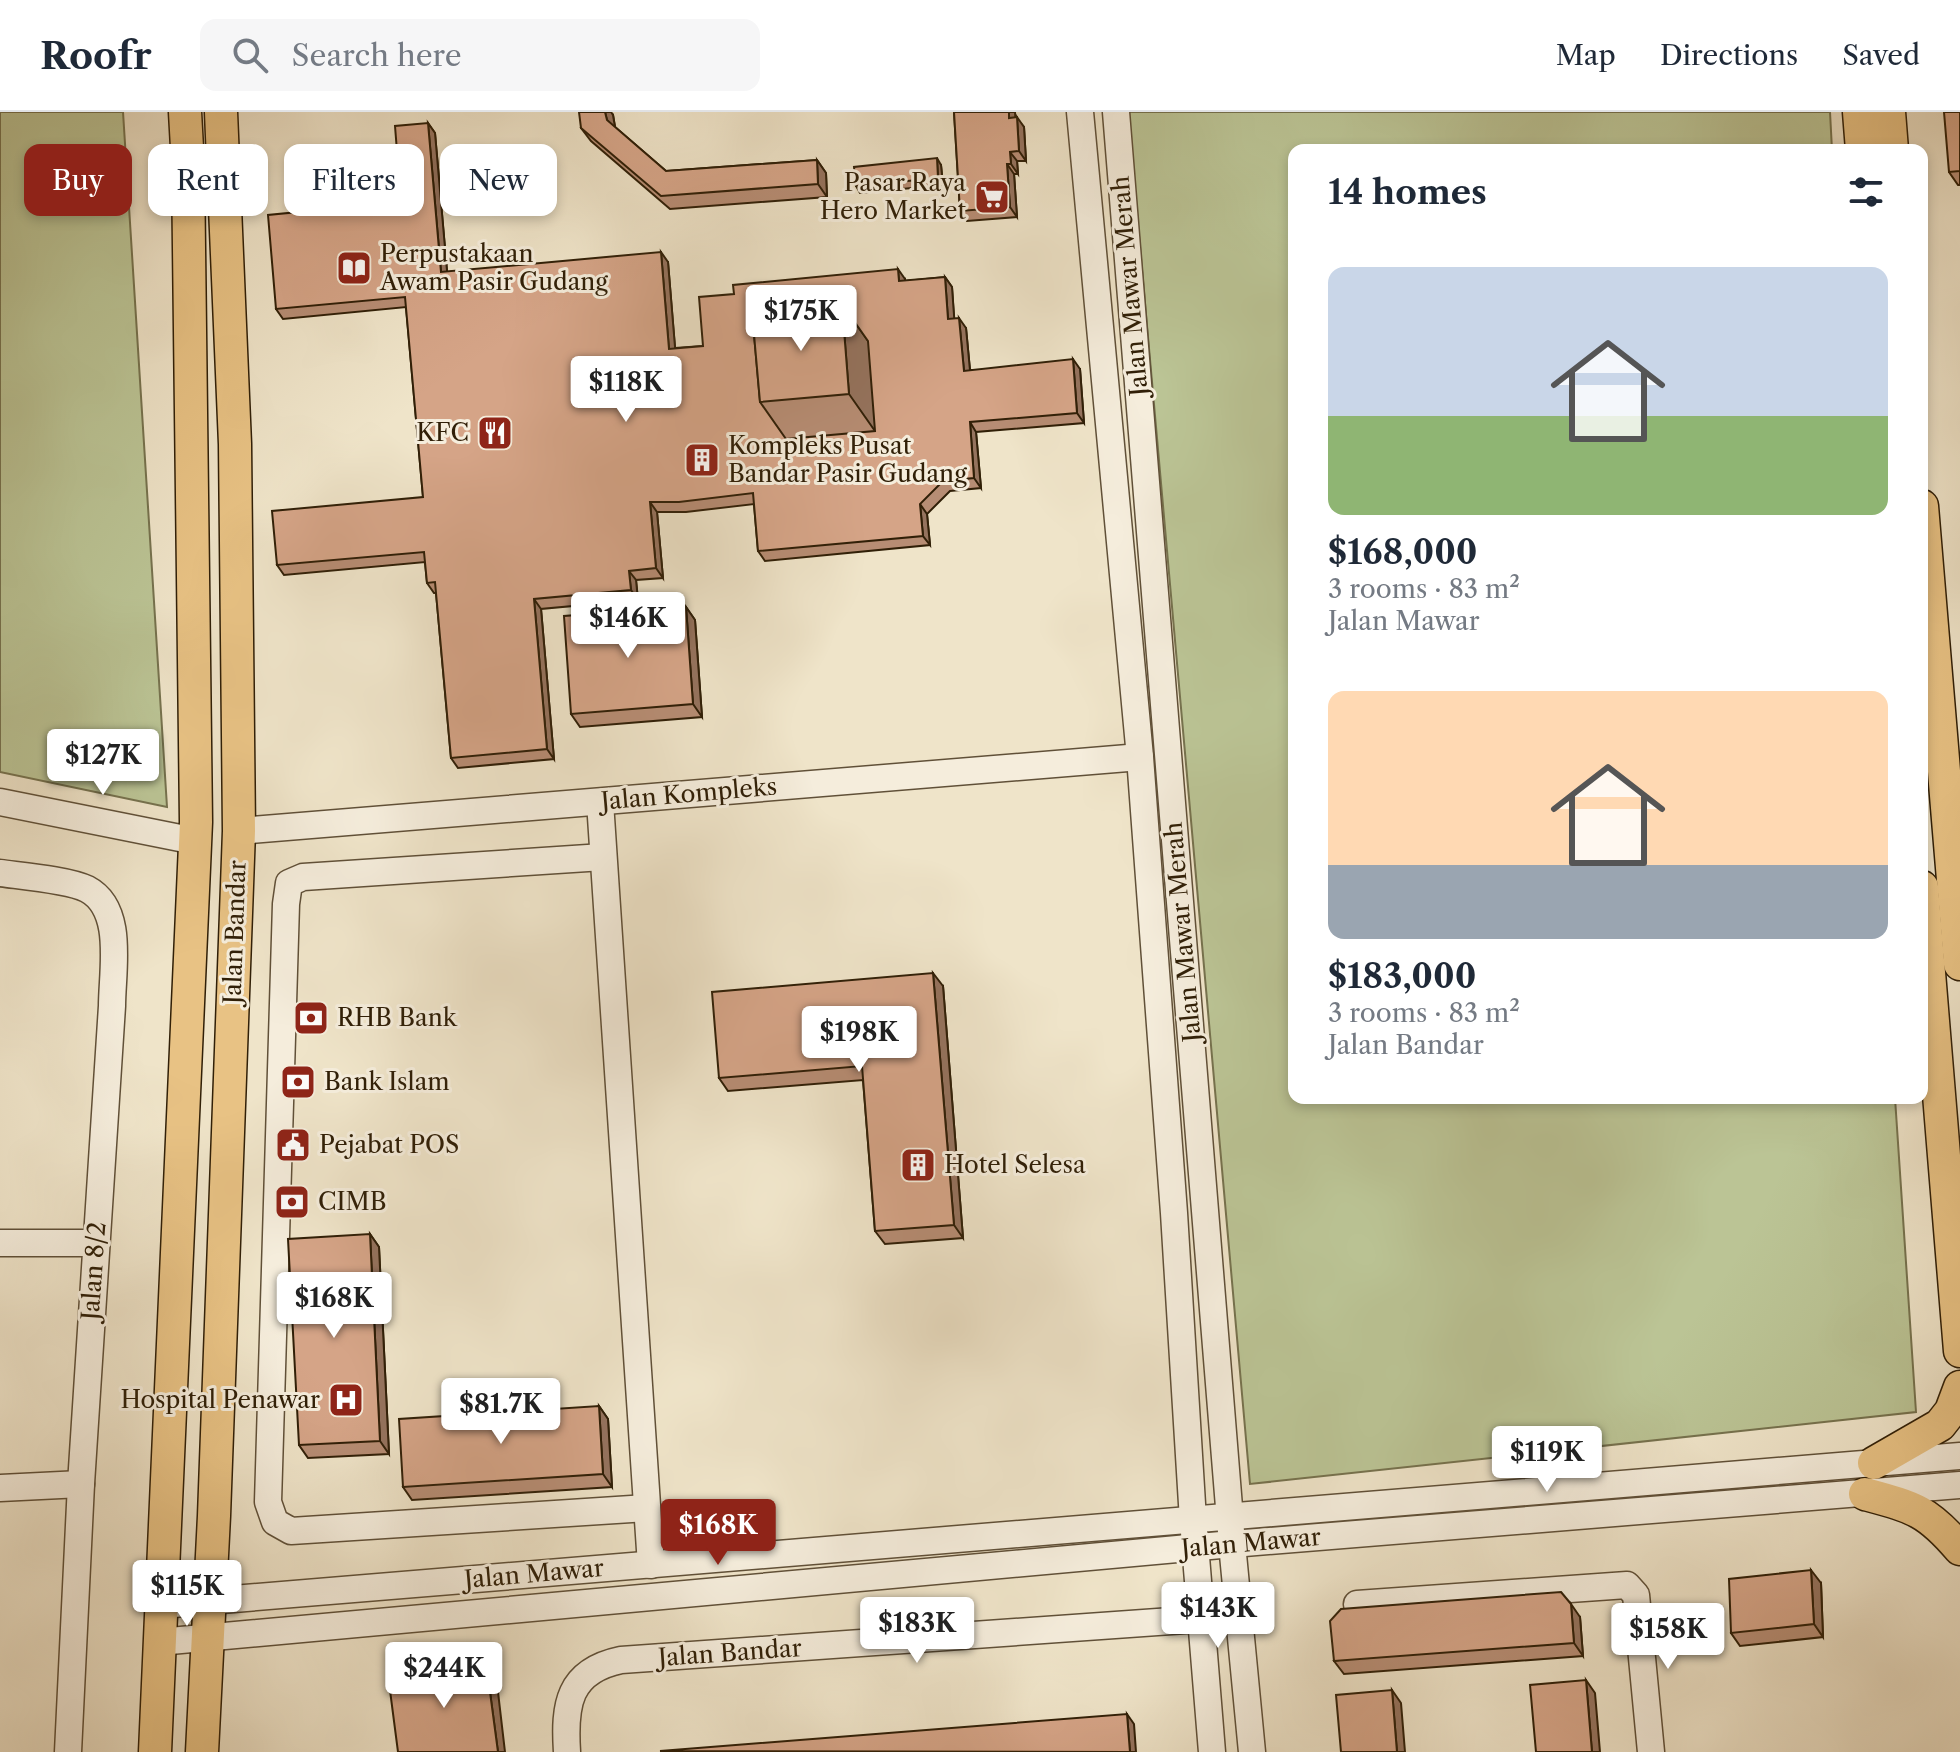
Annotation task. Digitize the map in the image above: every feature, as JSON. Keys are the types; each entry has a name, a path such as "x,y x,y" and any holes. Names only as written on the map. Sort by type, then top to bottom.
{"main road":[{"name":"Jalan Bandar","path":"155,1752 195,841 185,112"},
{"name":"Jalan Bandar","path":"202,1752 239,831 235,444 221,112"},
{"path":"1859,112 1862,144"},
{"path":"1889,112 1892,144"},
{"path":"1928,578 1960,964"},
{"path":"1928,960 1960,1351"},
{"path":"1960,1387 1951,1411 1940,1425 1869,1478 1931,1517 1960,1549"}],"street":[{"name":"Jalan Mawar Merah","path":"1080,112 1140,757 1212,1752"},
{"name":"Jalan Mawar Merah","path":"1116,112 1232,1544 1252,1752"},
{"name":"Jalan Kompleks","path":"239,831 1140,757"},
{"path":"0,802 195,841"},
{"path":"600,802 651,1565"},
{"path":"603,857 303,877 289,883 268,1502 275,1522 291,1531 647,1508"},
{"name":"Jalan 8/2","path":"0,873 84,887 104,903 113,928 112,1006 81,1484 68,1752"},
{"path":"0,1243 96,1243"},
{"name":"Jalan Mawar","path":"159,1642 1232,1544 1869,1478 1960,1456"},
{"name":"Jalan Mawar","path":"161,1605 1232,1517 1869,1478 1960,1485"},
{"path":"0,1488 81,1484"},
{"path":"1357,1604 1627,1585 1636,1595 1651,1752"},
{"name":"Jalan Bandar","path":"567,1752 566,1708 571,1694 592,1670 606,1663 1200,1619"}],"green space":[{"path":"0,112 123,112 125,144 24,144 24,216 130,216 167,807 0,772"},
{"path":"1128,112 1830,112 1832,144 1288,144 1288,1104 1895,1104 1916,1412 1250,1484"}],"building":[{"path":"579,112 605,112 607,120 666,171 817,160 818,184 661,196 581,128"},
{"path":"954,112 1009,112 1009,118 1017,117 1019,151 1010,152 1011,164 1007,164 1010,207 960,211"},
{"path":"1944,112 1960,112 1960,171 1949,172"},
{"name":"Kompleks Pusat Bandar Pasir Gudang","path":"428,123 441,272 661,252 669,349 703,346 699,297 734,294 733,285 898,269 899,281 945,277 948,319 959,318 964,371 1073,359 1077,413 970,422 974,478 943,481 920,504 923,536 758,551 753,493 679,502 650,502 656,568 629,571 631,590 534,599 547,749 451,758 435,582 427,583 424,552 277,565 272,511 423,497 405,297 276,309 268,215 424,216 424,144 396,144 395,126","holes":["842,304 868,341 875,431 786,439 760,402 752,312"]},
{"path":"937,158 938,178 856,186 854,167"},
{"path":"842,304 849,394 760,402 752,312"},
{"path":"686,607 693,704 571,714 564,616"},
{"name":"Hotel Selesa","path":"933,973 954,1225 875,1231 862,1066 719,1078 712,992"},
{"name":"Hospital Penawar","path":"370,1234 380,1441 299,1445 288,1239"},
{"path":"599,1406 603,1474 403,1487 399,1419"},
{"path":"1811,1570 1814,1624 1731,1633 1729,1579"},
{"path":"1561,1592 1571,1604 1574,1643 1334,1661 1330,1621 1341,1609"},
{"path":"486,1662 498,1752 398,1752 388,1675"},
{"path":"1586,1680 1592,1752 1536,1752 1530,1685"},
{"path":"1392,1690 1397,1752 1341,1752 1336,1695"},
{"path":"1127,1714 1130,1752 660,1751"}],"place":[{"name":"Pasar Raya Hero Market","path":"992,197"},
{"name":"Perpustakaan Awam Pasir Gudang","path":"354,268"},
{"name":"KFC","path":"495,433"},
{"name":"Kompleks Pusat Bandar Pasir Gudang","path":"702,460"},
{"name":"RHB Bank","path":"311,1018"},
{"name":"Bank Islam","path":"298,1082"},
{"name":"Pejabat POS","path":"293,1145"},
{"name":"Hotel Selesa","path":"918,1165"},
{"name":"CIMB","path":"292,1202"},
{"name":"Hospital Penawar","path":"346,1400"}]}
